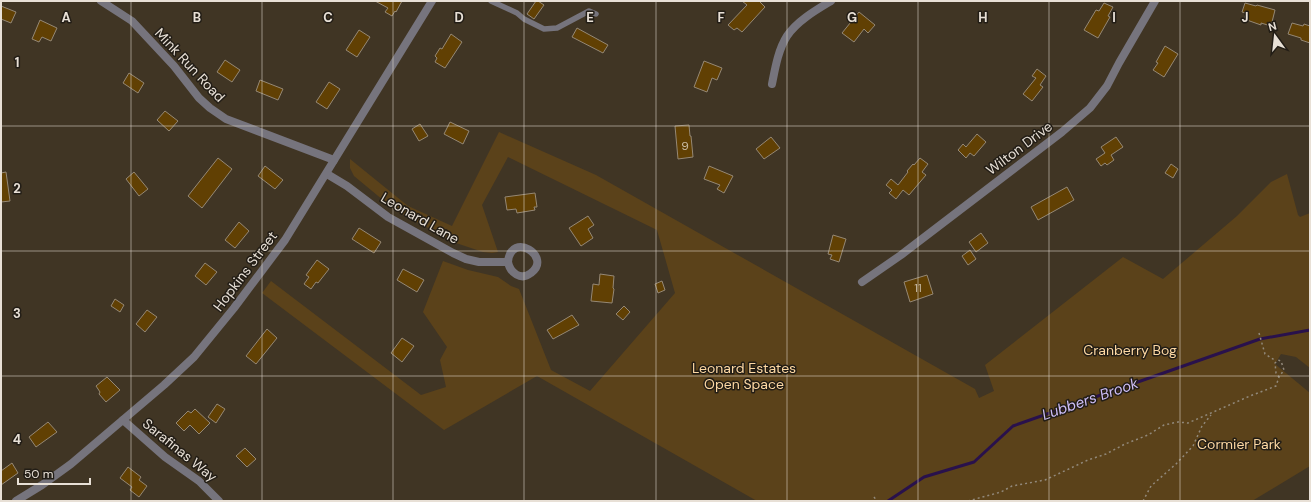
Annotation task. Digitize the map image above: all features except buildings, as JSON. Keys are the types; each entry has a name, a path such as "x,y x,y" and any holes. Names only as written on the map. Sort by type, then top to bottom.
{"street":[{"name":"Mink Run Road","path":"101,1 132,22 174,66 199,98 218,114 226,119 334,160"},
{"name":"Hopkins Street","path":"16,501 56,475 123,420 194,357 211,337 271,260 326,174 432,1"},
{"path":"772,84 780,52 787,36 810,15 831,1"},
{"name":"Wilton Drive","path":"862,282 901,255 1062,132 1090,108 1107,86 1119,62 1155,1"},
{"name":"Leonard Lane","path":"326,174 347,186 388,217 453,253 466,259 478,262 508,262"},
{"name":"Sarafinas Way","path":"123,420 160,454 199,481 219,501"}],"lane":[{"path":"491,1 507,8 544,29 557,28 589,11 596,14"},
{"path":"506,1 507,8"}],"path":[{"path":"968,501 1001,492 1012,486 1045,480 1148,435 1164,426 1178,422 1188,423 1276,386 1279,377 1284,370 1284,366 1282,361 1276,361 1265,354 1259,334"},
{"path":"1276,361 1276,371 1279,377"},
{"path":"1143,501 1151,486 1176,464 1193,446 1202,426 1212,414"},
{"path":"874,497 877,501"}],"green space":[{"path":"499,132 596,175 975,389 979,398 994,391 985,365 1123,257 1163,279 1237,216 1271,182 1287,174 1298,215 1300,217 1310,213 1310,368 1296,357 1281,354 1275,364 1310,393 1310,466 1252,501 757,501 537,376 444,430 262,293 271,281 421,395 446,387 440,360 447,347 423,312 443,261 468,270 498,277 511,286 519,289 551,370 590,391 675,293 657,230 508,157 482,205 498,252 483,252 456,243 395,210 354,176 350,168 350,159 408,206 452,226"}],"waterway":[{"name":"Lubbers Brook","path":"888,501 924,477 974,462 1013,426 1260,339 1310,330"}],"park label":[{"name":"Cranberry Bog","path":"1130,350"},
{"name":"Leonard Estates Open Space","path":"744,376"},
{"name":"Cormier Park","path":"1239,444"}]}
